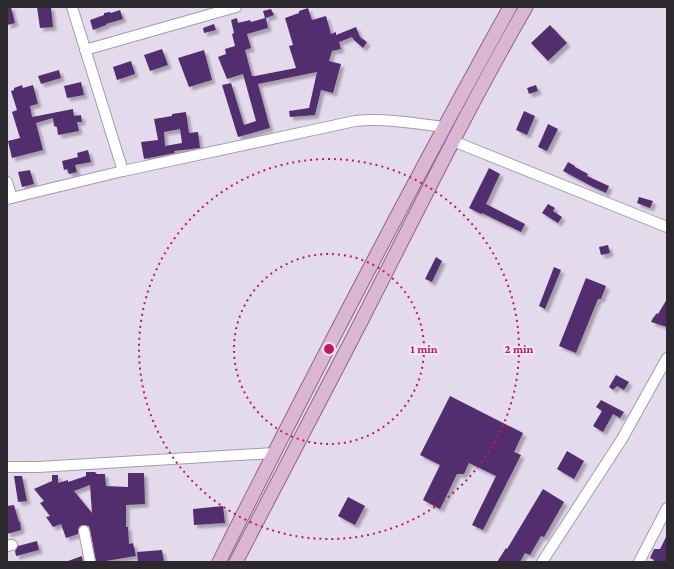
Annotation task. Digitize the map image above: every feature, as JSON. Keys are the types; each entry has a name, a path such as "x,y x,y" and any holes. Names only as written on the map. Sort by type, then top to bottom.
{"main road":[{"path":"219,562 443,127 510,7"},
{"path":"236,562 348,348 453,141 526,7"}],"street":[{"path":"72,7 123,171"},
{"path":"85,50 236,7"},
{"path":"7,182 9,198 123,171 356,121 367,120 406,122 443,127"},
{"path":"453,141 667,227"},
{"path":"542,562 622,439 667,358"},
{"path":"7,467 38,467 274,453"},
{"path":"639,562 667,508"},
{"path":"84,531 90,562"}],"building":[{"path":"7,7 11,7 15,23 7,25"},
{"path":"37,7 51,7 53,27 40,28"},
{"path":"308,8 312,20 326,16 331,34 336,32 336,35 356,27 360,37 367,42 363,48 352,37 339,42 341,49 332,51 329,61 341,64 333,93 321,90 315,115 290,117 289,111 309,108 317,72 258,84 270,128 238,137 222,85 231,83 244,125 256,121 243,74 227,79 218,57 226,54 225,49 235,46 231,20 237,18 238,23 250,20 251,22 265,18 263,11 271,9 274,15 266,18 268,28 247,34 251,48 245,50 252,76 255,76 296,68 289,46 293,45 285,18"},
{"path":"120,10 123,19 93,30 90,20 104,15 104,13 111,13"},
{"path":"214,24 216,30 204,33 203,28"},
{"path":"550,25 567,43 548,61 531,43"},
{"path":"162,49 168,65 150,71 144,55"},
{"path":"204,50 212,80 189,87 178,58"},
{"path":"131,61 135,74 117,80 113,67"},
{"path":"59,70 61,78 41,84 38,76"},
{"path":"81,82 84,95 67,98 64,86"},
{"path":"22,85 23,88 33,85 38,104 30,106 32,117 73,109 74,116 81,115 82,122 77,122 79,131 58,135 57,127 54,126 53,118 36,123 43,150 12,158 8,141 20,138 12,112 17,110 11,91"},
{"path":"536,85 538,91 529,94 527,88"},
{"path":"524,111 535,116 527,135 516,130"},
{"path":"186,112 189,133 198,132 200,148 174,151 175,153 144,159 141,142 158,140 154,119 172,116 172,114","holes":["180,129 182,143 165,146 164,132"]},
{"path":"548,124 558,129 547,151 538,147"},
{"path":"88,150 91,162 75,165 77,172 69,174 67,169 64,170 62,161 78,157 77,153"},
{"path":"568,162 588,174 587,176 609,186 606,193 563,171"},
{"path":"489,168 500,174 486,204 525,224 521,232 469,208"},
{"path":"30,170 34,184 22,187 18,172"},
{"path":"639,197 653,201 650,208 637,203"},
{"path":"548,204 555,208 553,211 562,217 558,223 542,213"},
{"path":"608,245 610,253 601,255 599,247"},
{"path":"436,257 442,261 432,282 425,279"},
{"path":"554,267 561,270 545,309 539,306"},
{"path":"586,278 606,286 601,299 598,299 576,353 559,346"},
{"path":"667,299 667,327 651,322 657,313 658,314"},
{"path":"616,375 629,382 624,390 617,386 613,390 609,387"},
{"path":"450,396 523,433 514,452 521,455 483,530 472,525 496,476 469,463 464,474 457,474 440,509 423,500 440,465 420,455"},
{"path":"601,400 624,412 620,418 613,414 603,432 593,426 602,411 596,407"},
{"path":"567,451 584,461 574,479 557,469"},
{"path":"86,472 105,474 106,486 128,487 128,473 144,473 145,504 126,505 126,527 128,527 129,544 133,543 136,556 106,561 107,562 96,562 89,526 80,526 78,529 78,534 66,538 61,524 53,527 46,517 50,516 40,503 44,501 34,489 52,481 52,475 58,475 58,483 68,480 68,482 86,476","holes":["90,485 92,513 74,491"]},
{"path":"14,476 22,476 27,501 18,502"},
{"path":"543,489 564,502 544,537 541,536 530,555 525,553 520,562 497,562 506,548 507,549"},
{"path":"348,497 365,506 355,525 338,516"},
{"path":"14,505 19,522 20,521 21,530 7,534 7,506"},
{"path":"223,506 225,523 194,525 193,509"},
{"path":"667,535 667,562 653,562 654,560 650,558 654,549 660,549"},
{"path":"37,541 39,550 16,556 15,551 18,546"},
{"path":"162,550 164,562 138,562 137,552"},
{"path":"82,556 83,562 68,562 68,561"}]}
